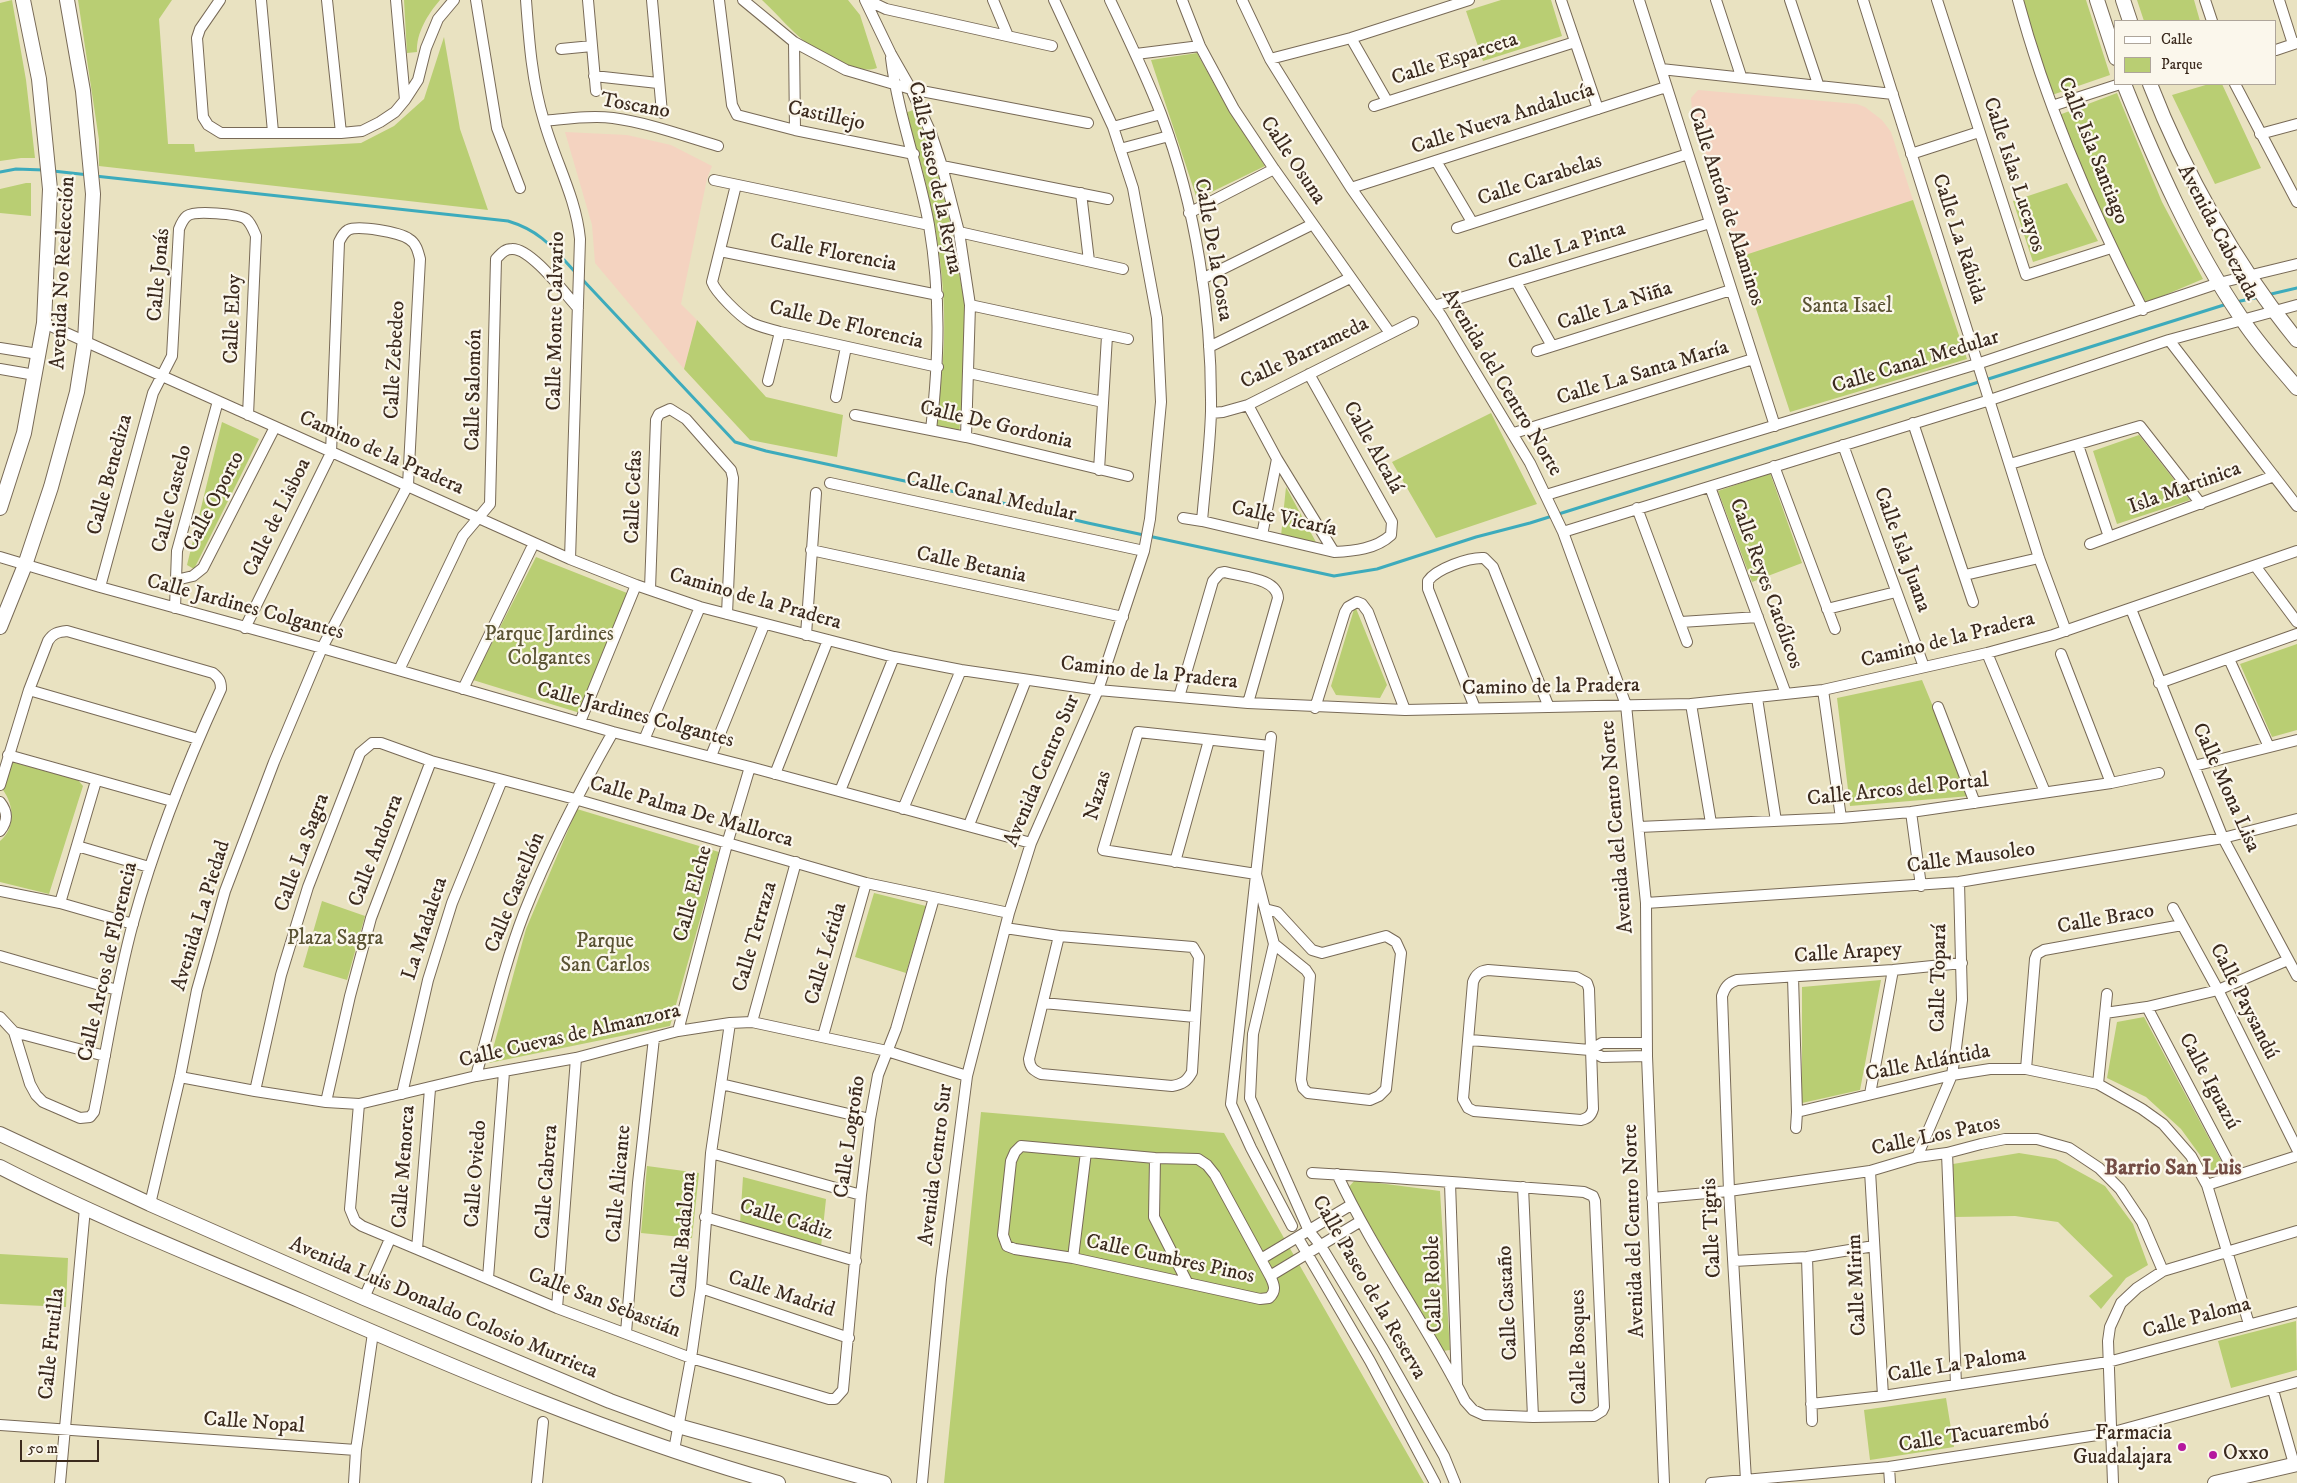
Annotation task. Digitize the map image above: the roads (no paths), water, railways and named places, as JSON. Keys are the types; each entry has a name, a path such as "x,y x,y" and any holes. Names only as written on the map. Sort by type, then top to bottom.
{"main road":[{"name":"Avenida No Reelección","path":"0,508 24,433 44,323 50,189 39,79 23,0"},
{"name":"Avenida No Reelección","path":"0,627 25,565 59,459 76,392 85,341 93,194 83,91 67,0"},
{"path":"2097,0 2114,52"},
{"path":"2123,0 2130,20"},
{"name":"Avenida Cabezada","path":"2124,85 2148,146 2178,207 2222,287 2239,315 2297,388"},
{"name":"Avenida Cabezada","path":"2153,85 2182,158 2253,279 2271,307 2297,340"},
{"name":"Avenida Luis Donaldo Colosio Murrieta","path":"0,1134 150,1204 364,1298 585,1391 678,1426 884,1483"},
{"path":"0,1167 85,1208 374,1333 546,1404 674,1450 778,1483"},
{"path":"2215,1483 2295,1464"}],"street":[{"path":"220,0 198,33 203,117 208,125 221,133 341,133 362,131 380,122 395,112 418,80 426,48 438,19 454,0"},
{"path":"261,0 273,132"},
{"path":"327,0 341,133"},
{"path":"396,0 405,100"},
{"path":"476,0 497,128 520,188"},
{"name":"Calle Monte Calvario","path":"526,0 530,59 544,121 574,206 579,230 570,559"},
{"path":"588,0 596,91"},
{"path":"652,0 662,113"},
{"name":"Castillejo","path":"719,0 733,110 742,117 914,154"},
{"path":"742,0 794,42 846,70 911,89 1088,123"},
{"path":"866,0 886,9 1052,46"},
{"name":"Calle Paseo de la Reyna","path":"866,0 931,133 942,166 959,232 970,304 966,437"},
{"path":"993,0 1008,36"},
{"name":"Avenida Centro Sur","path":"922,1483 941,1279 966,1076 1009,913 1031,842 1098,690 1144,547 1150,519 1161,402 1158,318 1142,226 1113,127 1054,0"},
{"name":"Calle De la Costa","path":"1110,0 1136,54 1161,114 1189,213 1202,279 1209,347 1211,412 1202,521"},
{"name":"Calle Osuna","path":"1182,0 1200,46 1234,109 1274,170 1390,333"},
{"name":"Avenida del Centro Norte","path":"1242,0 1270,59 1351,188 1434,306 1514,433 1561,528 1626,705 1646,903 1647,1056 1664,1483"},
{"path":"1270,59 1351,38 1469,0"},
{"path":"1562,0 1598,109"},
{"name":"Calle Antón de Alaminos","path":"1639,0 1775,426"},
{"path":"1716,0 1741,76"},
{"path":"1790,0 1818,84"},
{"name":"Calle La Rábida","path":"1863,0 2039,558 2066,631"},
{"name":"Calle Islas Lucayos","path":"1937,0 2026,275 2111,248"},
{"name":"Calle Isla Santiago","path":"2018,0 2052,106 2074,166 2111,248 2143,310"},
{"path":"2205,0 2212,20"},
{"path":"2277,50 2295,44 2279,0"},
{"name":"Calle Esparceta","path":"1351,38 1387,101 1575,42"},
{"path":"794,42 796,130"},
{"path":"561,49 592,46"},
{"path":"1136,54 1200,46"},
{"name":"Calle Paseo de la Reyna","path":"891,54 894,85 914,154 929,225 938,295 938,367 931,430"},
{"path":"1661,68 1818,84 1893,94"},
{"path":"594,76 658,83"},
{"path":"2052,106 2117,85"},
{"path":"2236,85 2260,134 2297,200"},
{"name":"Calle Nueva Andalucía","path":"1351,188 1666,87"},
{"path":"1374,106 1387,101"},
{"path":"1113,127 1161,114"},
{"name":"Toscano","path":"544,121 588,117 612,118 638,123 718,146"},
{"path":"2260,134 2297,124"},
{"path":"1911,154 1980,132"},
{"path":"1120,149 1168,136"},
{"name":"Calle Carabelas","path":"1436,161 1472,222 1688,154"},
{"path":"942,166 1108,198"},
{"path":"1189,213 1274,170"},
{"path":"714,180 929,225"},
{"name":"Calle De Florencia","path":"736,185 712,278 716,290 750,322 780,332 938,367"},
{"path":"1081,193 1089,261"},
{"name":"Calle Jonás","path":"162,375 172,356 174,347 179,229 182,221 188,215 196,212 245,218 252,226"},
{"path":"1457,228 1472,222"},
{"name":"Calle La Pinta","path":"1434,306 1710,223"},
{"path":"1202,279 1313,224"},
{"name":"Calle Eloy","path":"248,415 256,236 252,226"},
{"name":"Calle Zebedeo","path":"331,453 338,242 348,230 358,228 401,235 410,239 417,248 420,258 408,485"},
{"path":"959,232 1123,269"},
{"name":"Calle Salomón","path":"399,670 463,536 490,504 496,259 504,251 512,249 522,251 533,260 578,308"},
{"name":"Calle Florencia","path":"720,250 938,295"},
{"name":"Calle Canal Medular","path":"1548,499 1775,426 1979,369 2143,310 2253,279 2297,264"},
{"path":"1209,347 1350,278"},
{"name":"Calle La Niña","path":"1516,282 1552,346 1731,290"},
{"path":"970,304 1107,336 1128,339"},
{"path":"1561,528 1710,487 1913,423 1989,396 2169,340 2239,315 2271,307 2297,305"},
{"name":"Calle Barrameda","path":"1211,412 1223,412 1248,405 1412,322"},
{"name":"Camino de la Pradera","path":"44,323 570,559 636,585 700,607 764,625 894,657 960,670 1098,690 1315,708 1405,710 1691,704 1757,698 1823,690 1987,653 2066,631 2131,610 2297,551"},
{"path":"768,381 780,332"},
{"path":"1099,470 1107,336"},
{"path":"2169,340 2297,506"},
{"path":"1537,351 1552,346"},
{"path":"836,397 846,347"},
{"path":"0,348 38,354"},
{"name":"Calle La Santa María","path":"1514,433 1753,359"},
{"path":"0,369 35,374"},
{"path":"969,372 1103,402"},
{"name":"Calle Alcalá","path":"1309,374 1392,522 1393,530 1386,539"},
{"name":"Calle Benediza","path":"100,587 152,392 162,375"},
{"name":"Calle Castelo","path":"175,608 175,565 177,551 218,401"},
{"path":"1248,405 1277,458 1334,552"},
{"name":"Calle Cefas","path":"650,589 656,420 659,414 665,410 676,411 686,419 726,462 731,470 727,614"},
{"name":"Calle De Gordonia","path":"855,415 966,437 1128,476"},
{"path":"1913,423 1973,602"},
{"path":"2010,464 2141,426 2201,504"},
{"name":"Calle Oporto","path":"176,580 193,576 203,568 275,427"},
{"path":"2078,444 2109,537"},
{"name":"Calle Isla Juana","path":"1843,445 1924,667"},
{"name":"Calle de Lisboa","path":"245,628 331,453"},
{"path":"1262,535 1277,458"},
{"path":"1774,466 1835,629"},
{"name":"Isla Martinica","path":"2090,544 2274,476"},
{"name":"Calle Canal Medular","path":"830,483 1144,547"},
{"name":"Avenida La Piedad","path":"150,1204 180,1077 197,990 225,891 274,762 322,648 408,485"},
{"name":"Calle Reyes Católicos","path":"1710,487 1786,694"},
{"path":"806,635 816,493"},
{"path":"1637,508 1681,622 1686,642"},
{"name":"Calle Vicaría","path":"1183,518 1334,552 1352,551 1386,539"},
{"path":"463,689 534,543"},
{"name":"Calle Betania","path":"811,550 1123,617"},
{"name":"Calle Jardines Colgantes","path":"0,557 613,732 750,766 1031,842"},
{"path":"1475,708 1428,589 1428,582 1439,571 1477,558 1484,558 1493,567 1548,706"},
{"path":"1965,575 2039,558"},
{"path":"2256,567 2297,622"},
{"path":"1180,696 1213,581 1220,573 1225,572 1271,584 1278,592 1278,598 1248,703"},
{"path":"580,722 636,585"},
{"path":"1827,609 1896,592"},
{"path":"1315,708 1344,612 1348,607 1357,602 1362,604 1368,612 1405,710"},
{"path":"644,740 700,607"},
{"name":"Calle Mona Lisa","path":"2131,610 2159,684 2223,838 2297,976"},
{"path":"1681,622 1758,617"},
{"path":"711,756 764,625"},
{"name":"Calle Arcos de Florencia","path":"14,1032 30,1084 36,1095 44,1102 80,1118 90,1117 94,1112 117,990 149,867 172,801 221,689 218,677 213,674 67,631 52,635 29,690"},
{"path":"2159,684 2297,634"},
{"path":"775,774 828,640"},
{"path":"1987,653 2046,792"},
{"path":"2061,654 2111,783"},
{"path":"840,791 894,657"},
{"path":"2229,659 2268,747"},
{"path":"903,808 960,670"},
{"path":"969,825 1026,680"},
{"path":"0,785 29,690 198,739"},
{"path":"1823,690 1841,818"},
{"path":"1757,698 1776,821"},
{"path":"1691,704 1710,823"},
{"path":"1938,707 1975,803"},
{"name":"Calle Castellón","path":"476,1076 524,913 575,800 613,732"},
{"name":"Nazas","path":"1256,874 1103,850 1138,732 1209,740 1270,741"},
{"path":"1175,862 1209,740"},
{"path":"2194,766 2297,740"},
{"name":"Calle Paseo de la Reserva","path":"1270,741 1231,1104 1255,1157 1292,1226"},
{"name":"Calle Palma De Mallorca","path":"365,747 372,743 380,743 431,762 575,800 866,883 1009,913"},
{"name":"Calle La Sagra","path":"255,1091 281,975 308,887 360,753 365,747"},
{"path":"8,754 172,801"},
{"name":"Calle Andorra","path":"326,1102 350,996 371,918 431,762"},
{"name":"Calle Elche","path":"678,1031 727,844 750,766"},
{"name":"Calle Arcos del Portal","path":"1639,827 1841,818 1910,812 2111,783 2160,773"},
{"path":"60,903 96,780"},
{"name":"La Madaleta","path":"402,1094 428,980 452,903 502,780"},
{"path":"0,802 7,814 5,825 0,831"},
{"path":"1910,812 1921,886"},
{"name":"Calle Mausoleo","path":"1646,903 1959,882 2223,838 2297,819"},
{"path":"77,846 149,867"},
{"name":"Calle Terraza","path":"752,1022 796,862"},
{"name":"Calle Paseo de la Reserva","path":"1256,874 1274,944 1253,1034 1250,1098 1309,1231 1321,1246 1434,1439 1456,1483"},
{"name":"Calle Topará","path":"1917,1157 1952,1075 1962,1000 1959,882"},
{"name":"Calle Lérida","path":"823,1036 866,883"},
{"path":"0,891 60,903 133,924"},
{"name":"Calle Logroño","path":"843,1390 861,1194 870,1120 878,1075 896,1028 934,898"},
{"name":"Calle Paysandú","path":"2173,908 2218,990 2297,1149"},
{"path":"1265,909 1277,912 1312,950 1322,953 1386,936 1396,942 1401,953 1386,1089 1379,1096 1370,1100 1308,1093 1303,1088 1300,1080 1310,976 1306,970 1274,944"},
{"name":"Calle Braco","path":"2026,1069 2035,959 2037,954 2044,950 2182,926"},
{"path":"1006,928 1059,936 1193,947 1199,957 1192,1072 1188,1080 1181,1085 1172,1086 1041,1074 1033,1070 1029,1059 1059,936"},
{"path":"0,956 117,990"},
{"path":"2105,1014 2147,1007 2218,990 2288,960"},
{"name":"Calle Arapey","path":"1737,980 1893,970 1962,963"},
{"path":"1870,1094 1893,970"},
{"path":"1481,971 1576,977 1582,979 1589,989 1593,1109 1591,1115 1580,1120 1474,1111 1468,1108 1463,1099 1470,1040 1473,982 1475,976 1481,971"},
{"path":"1792,977 1796,1128"},
{"name":"Calle Tigris","path":"1737,980 1729,983 1724,988 1722,996 1729,1191 1746,1480"},
{"path":"2098,1084 2107,994"},
{"path":"1042,1003 1195,1017"},
{"name":"Calle Iguazú","path":"2147,1007 2235,1174"},
{"path":"0,1017 14,1032 105,1056"},
{"name":"Calle Cuevas de Almanzora","path":"180,1077 326,1102 359,1104 476,1076 576,1058 678,1031 730,1022 752,1022 823,1036 887,1051 966,1076"},
{"name":"Calle Badalona","path":"674,1450 691,1358 701,1288 711,1153 730,1022"},
{"name":"Calle Alicante","path":"626,1333 638,1183 654,1038"},
{"path":"1470,1040 1590,1050 1602,1057 1647,1056"},
{"path":"1590,1050 1602,1043 1647,1043"},
{"name":"Calle Cabrera","path":"557,1308 576,1058"},
{"name":"Calle Atlántida","path":"1797,1112 1952,1075 1990,1069 2026,1069 2098,1084 2142,1109 2163,1124 2191,1156 2206,1184 2249,1324"},
{"name":"Calle Oviedo","path":"488,1278 504,1072"},
{"path":"721,1084 870,1120"},
{"name":"Calle Menorca","path":"417,1249 430,1088"},
{"name":"Calle San Sebastián","path":"359,1104 350,1209 355,1221 390,1239 557,1308 691,1358 829,1399 835,1399 843,1390"},
{"name":"Calle Los Patos","path":"1652,1198 1729,1191 1870,1171 1917,1157 1947,1153 2005,1140 2037,1139 2069,1148 2100,1168 2120,1189 2142,1222 2163,1271"},
{"name":"Calle Cumbres Pinos","path":"1021,1146 1154,1158 1198,1159 1207,1165 1215,1175 1270,1276 1274,1289 1269,1298 1260,1299 1073,1258 1015,1249 1004,1241 1003,1235 1011,1161 1014,1152 1021,1146"},
{"path":"1073,1258 1086,1152"},
{"path":"711,1153 861,1194"},
{"path":"1947,1153 1956,1385"},
{"path":"2206,1184 2297,1156"},
{"path":"1154,1158 1154,1217 1187,1282"},
{"name":"Calle Mirim","path":"1870,1171 1883,1396"},
{"path":"1312,1173 1337,1174"},
{"name":"Calle Bosques","path":"1337,1174 1450,1183 1589,1193 1595,1201 1604,1406 1599,1414 1594,1416 1533,1417 1484,1415 1473,1410 1351,1205 1337,1174"},
{"name":"Calle Roble","path":"1450,1183 1457,1385"},
{"name":"Calle Castaño","path":"1523,1187 1533,1417"},
{"path":"1261,1258 1298,1238 1351,1205"},
{"name":"Calle Frutilla","path":"60,1483 63,1431 85,1208"},
{"name":"Calle Cádiz","path":"705,1217 856,1261"},
{"path":"1270,1276 1361,1221"},
{"path":"2113,1483 2108,1362 2110,1327 2121,1303 2137,1288 2163,1271 2297,1231"},
{"name":"Calle Paseo de la Reserva","path":"1298,1238 1370,1361 1435,1483"},
{"path":"364,1298 390,1239"},
{"path":"1734,1261 1806,1256 1874,1246"},
{"path":"1806,1256 1812,1421"},
{"name":"Calle Madrid","path":"701,1288 849,1338"},
{"name":"Calle Paloma","path":"2108,1362 2297,1312"},
{"path":"354,1483 356,1450 374,1333"},
{"name":"Calle La Paloma","path":"1811,1404 1883,1396 2108,1362"},
{"name":"Calle Tacuarembó","path":"1711,1483 1889,1467 2110,1433 2297,1382"},
{"path":"2273,1390 2295,1464"},
{"path":"536,1483 543,1422"},
{"name":"Calle Nopal","path":"0,1425 63,1431 356,1450"},
{"path":"1889,1467 1890,1483"}],"waterway":[{"path":"0,172 16,169 44,170"},
{"path":"53,171 89,175"},
{"path":"95,176 508,221 529,230 546,241 576,273"},
{"path":"581,278 735,442 766,451 1334,576 1377,569 1476,537 1530,523 2227,304"},
{"path":"2267,295 2297,288"},
{"path":"2236,302 2259,297"}],"place":[{"name":"Farmacia Guadalajara","path":"2182,1447"},
{"name":"Oxxo","path":"2213,1455"}],"district":[{"name":"Barrio San Luis","path":"2173,1169"}],"park label":[{"name":"Santa Isael","path":"1847,308"},
{"name":"Parque Jardines Colgantes","path":"549,648"},
{"name":"Plaza Sagra","path":"335,940"},
{"name":"Parque San Carlos","path":"605,955"}]}
